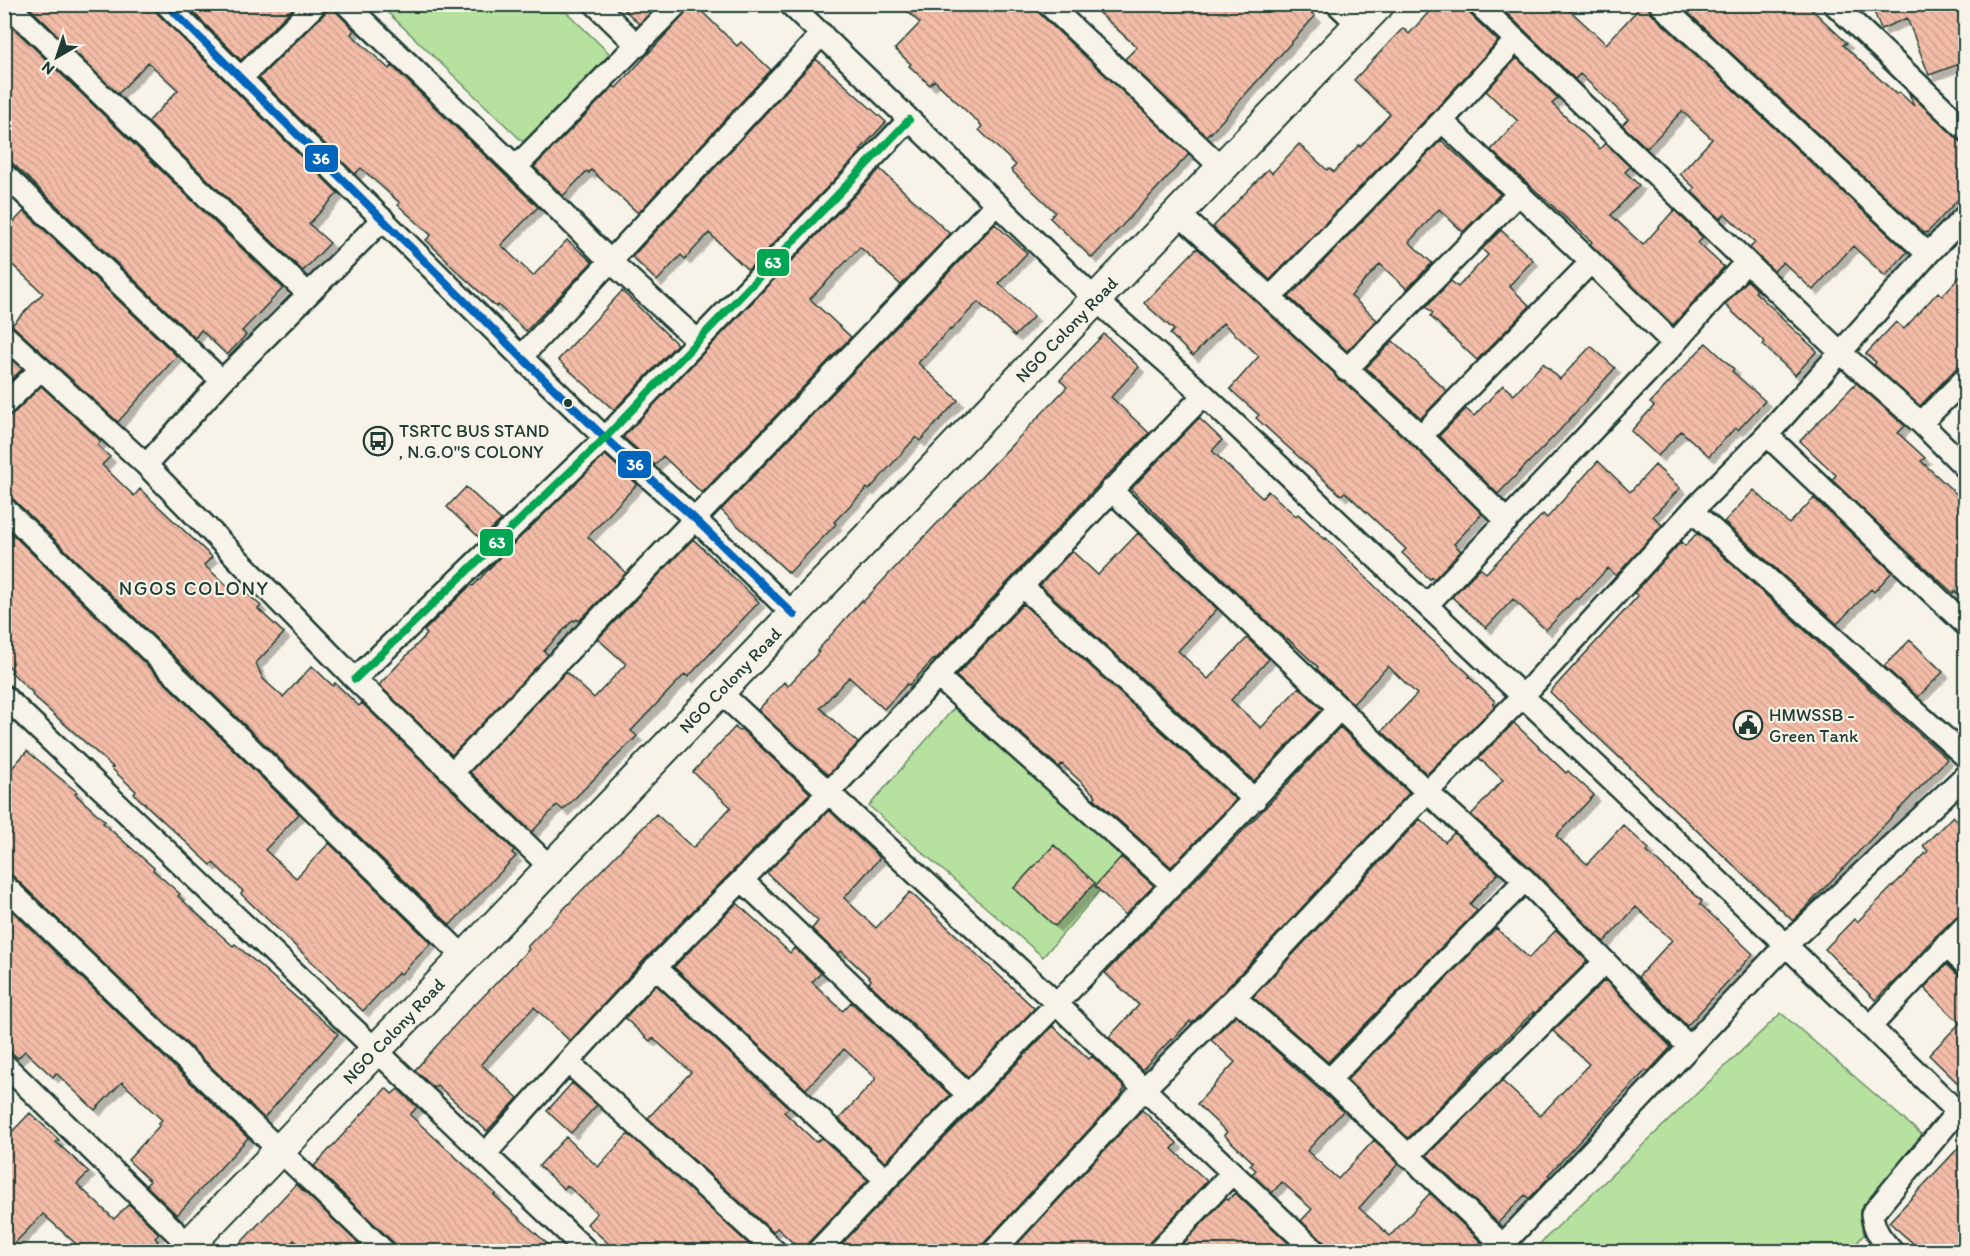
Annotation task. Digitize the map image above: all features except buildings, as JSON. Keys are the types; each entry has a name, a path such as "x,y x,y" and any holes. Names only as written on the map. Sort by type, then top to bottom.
{"street":[{"path":"7,4 308,294"},
{"path":"166,4 521,357 794,615"},
{"path":"241,78 316,4"},
{"path":"346,4 610,261 698,341"},
{"path":"595,4 638,46"},
{"path":"516,167 677,4"},
{"path":"1048,4 1222,168"},
{"path":"1338,4 1369,15"},
{"path":"1478,4 1840,353 1922,423 1965,468"},
{"path":"1660,4 1928,254"},
{"path":"1834,4 1965,130"},
{"path":"798,7 909,120 1096,300 1204,394 1786,945 1961,1116 1872,1214 1873,1226 1880,1238 1893,1251"},
{"name":"NGO Colony Road","path":"189,1249 280,1151 1369,15"},
{"path":"521,357 822,34"},
{"path":"1270,298 1443,121 1516,40"},
{"path":"355,679 605,438 909,120"},
{"path":"1443,121 1674,344"},
{"path":"4,174 222,381"},
{"path":"1346,370 1519,193"},
{"path":"453,773 996,204"},
{"path":"1179,214 1346,370 1421,436 1507,521"},
{"path":"993,1251 1144,1089 1235,999 1427,792 1523,696 1692,511 1767,435 1965,215"},
{"path":"146,465 222,381 383,219"},
{"path":"1421,436 1591,262"},
{"path":"1427,605 1674,344 1746,262"},
{"path":"4,335 146,465 355,679 551,868"},
{"path":"4,405 41,369"},
{"path":"1922,423 1965,378"},
{"path":"485,1154 656,967 829,793 1023,587 1110,490 1204,394"},
{"path":"1767,435 1965,625"},
{"path":"1110,490 1427,792 1525,880 1689,1047"},
{"path":"4,508 465,958"},
{"path":"1692,511 1965,757"},
{"path":"1023,587 1254,800"},
{"path":"938,677 1172,884"},
{"path":"720,692 1056,1003 1316,1251"},
{"path":"4,696 588,1251"},
{"path":"817,1251 1254,800 1340,708"},
{"path":"1235,999 1329,1080 1499,1248 1786,945 1965,775"},
{"path":"1329,1080 1525,880"},
{"path":"743,881 968,1095"},
{"path":"4,885 385,1251"},
{"path":"1870,1027 1965,925"},
{"path":"1945,945 1965,965"},
{"path":"1408,1156 1605,963"},
{"path":"656,967 886,1180"},
{"path":"568,1062 776,1251"},
{"path":"4,1064 189,1249"},
{"path":"1158,1251 1232,1173"}],"green space":[{"path":"380,5 559,5 610,54 523,142"},
{"path":"954,708 1128,858 1043,957 869,806"},
{"path":"1781,1013 1935,1146 1857,1243 1866,1251 1531,1252"}],"transit line":[{"name":"36","path":"166,4 521,357 794,615"},
{"name":"63","path":"355,679 605,438 909,120"}],"place":[{"name":"TSRTC BUS STAND , N.G.O\"S COLONY","path":"378,441"},
{"name":"HMWSSB - Green Tank","path":"1748,725"}],"district":[{"name":"NGOS COLONY","path":"194,588"}]}
